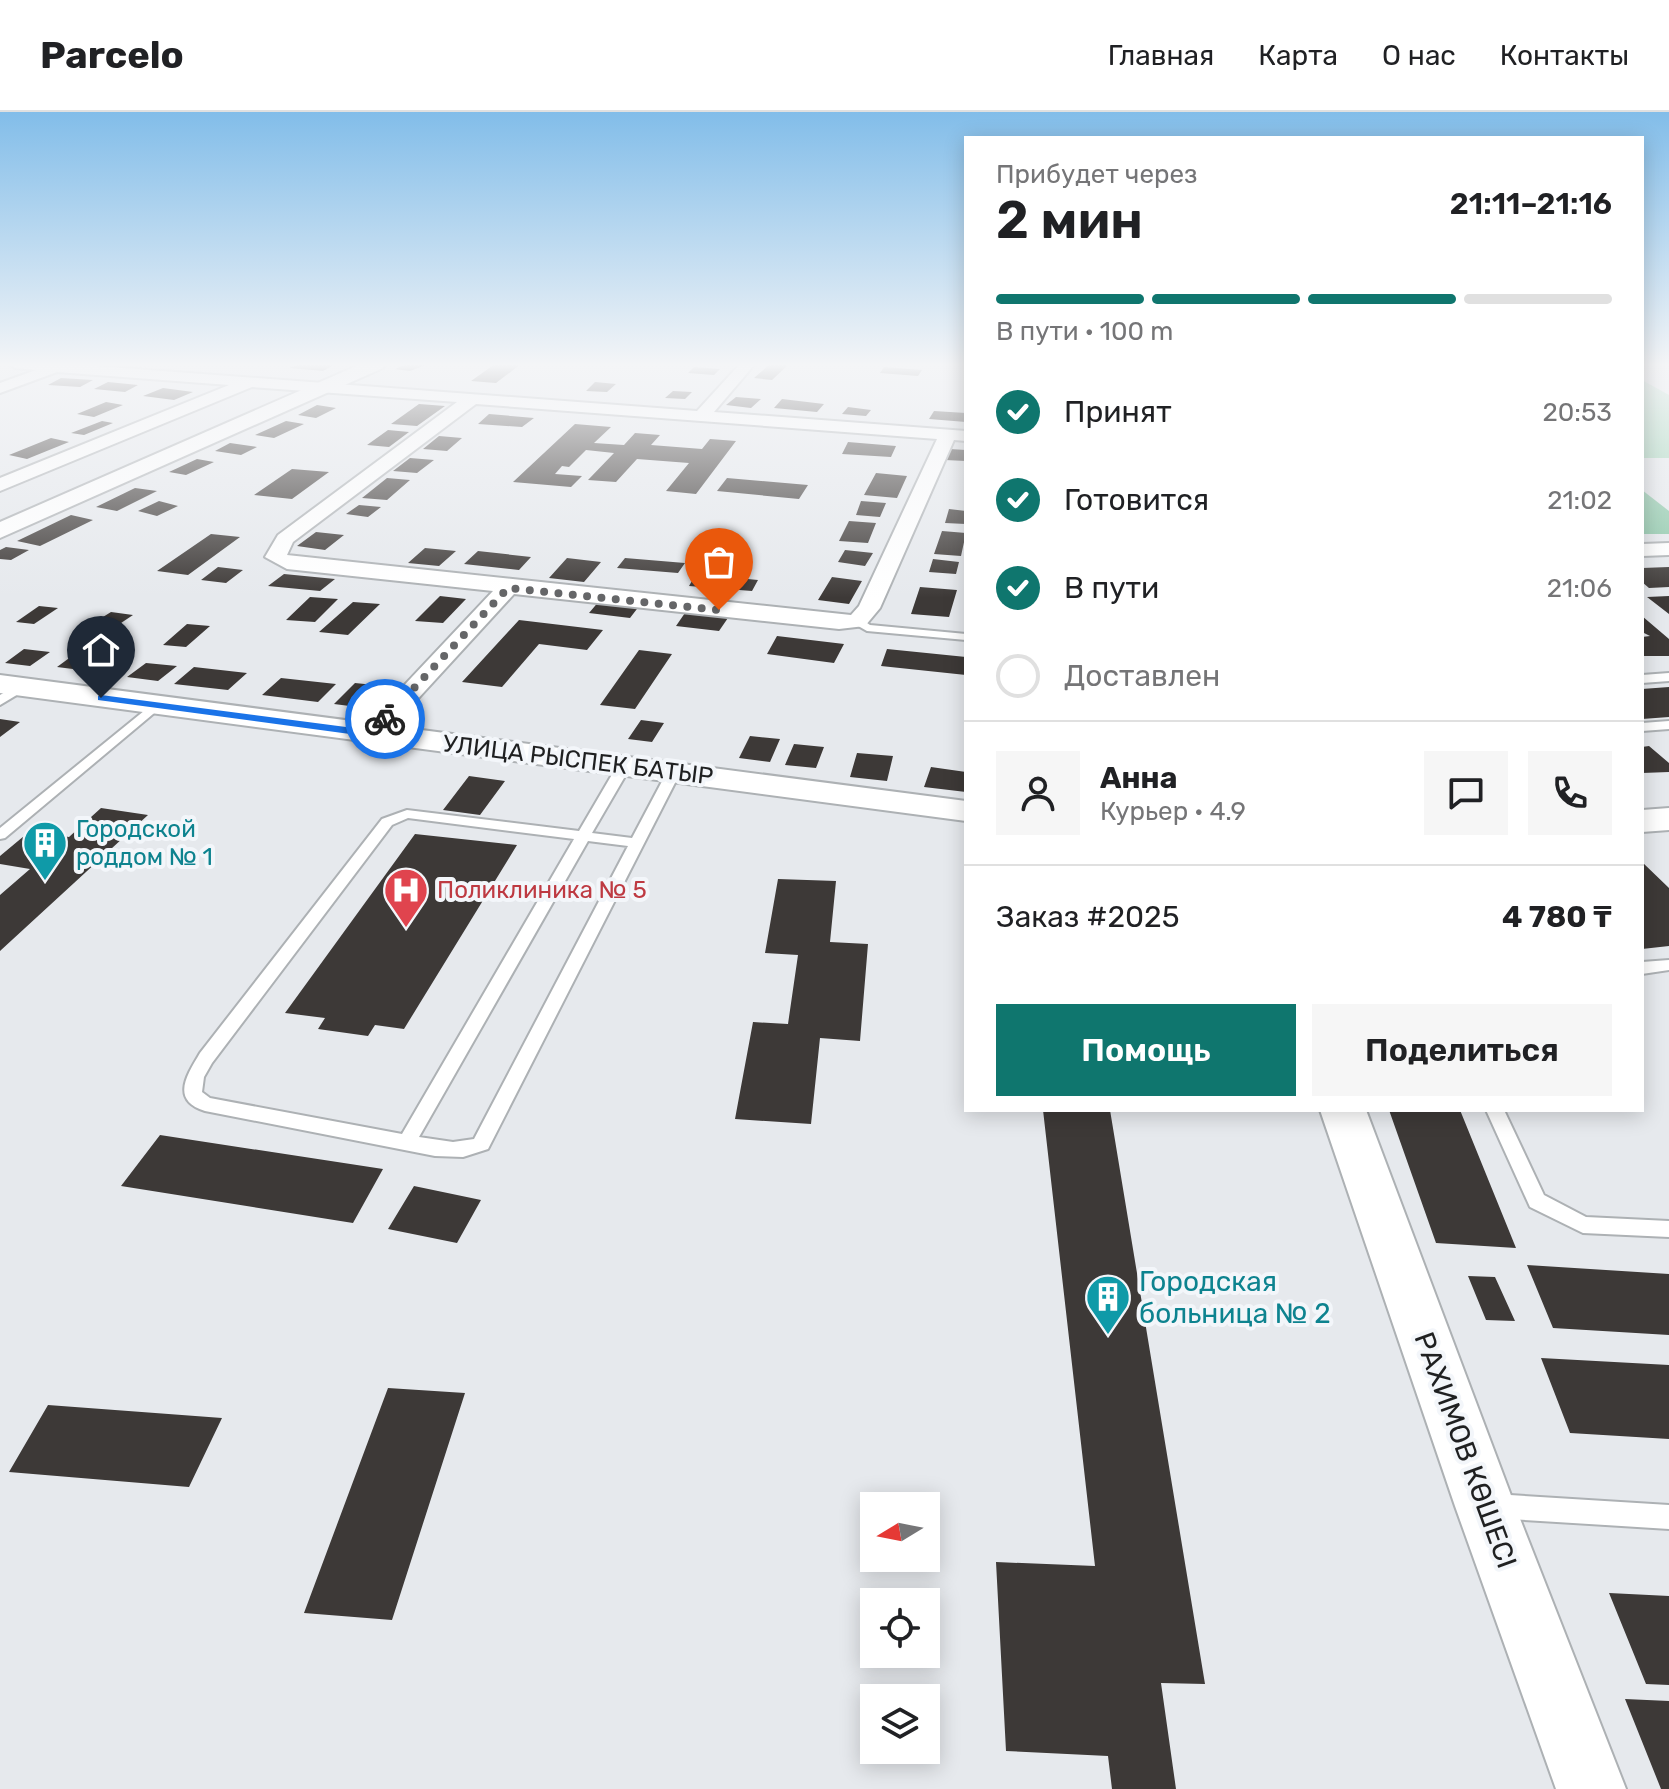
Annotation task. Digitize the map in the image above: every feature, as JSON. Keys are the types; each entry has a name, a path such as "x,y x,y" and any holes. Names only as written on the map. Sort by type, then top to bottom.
{"street":[{"path":"0,485 103,442"},
{"path":"0,531 197,442"},
{"path":"414,442 285,539 275,557 287,563 508,588 839,622 857,621 869,608 953,442"},
{"path":"1644,550 1669,549"},
{"path":"372,734 508,588"},
{"name":"УЛИЦА РЫСПЕК БАТЫР","path":"7,691 155,706 964,811"},
{"path":"1644,821 1669,819"},
{"name":"РАХИМОВ КӨШЕСІ","path":"1344,1112 1485,1506 1591,1789"}],"lane":[{"path":"857,621 867,628 964,637"},
{"path":"1644,679 1669,677"},
{"path":"0,835 155,706"},
{"path":"1644,727 1669,725"},
{"path":"407,1142 624,766"},
{"path":"637,843 407,814 394,817 387,822 244,1008 195,1077 193,1095 205,1104 444,1150 466,1151 481,1144 637,843 673,773"},
{"path":"1644,968 1669,965"},
{"path":"1496,1112 1537,1201 1583,1225 1669,1229"},
{"path":"1485,1506 1669,1517"}],"green space":[{"path":"1644,442 1669,442 1669,458 1644,458"},
{"path":"1644,492 1669,511 1669,534 1644,534"}],"building":[{"path":"40,442 68,442 27,459 9,455"},
{"path":"371,442 395,442 389,447 367,445"},
{"path":"431,442 457,442 447,451 423,449"},
{"path":"555,442 624,445 627,442 653,442 651,445 702,449 707,442 735,442 696,494 666,491 689,463 637,459 616,482 588,480 614,453 586,450 569,467 562,466 555,474 582,476 571,487 513,482"},
{"path":"848,442 896,446 891,457 842,454"},
{"path":"230,443 257,447 241,455 215,451"},
{"path":"950,449 964,450 964,461 945,460"},
{"path":"410,458 434,460 417,473 393,471"},
{"path":"197,459 214,462 186,475 169,472"},
{"path":"292,469 329,472 292,499 254,495"},
{"path":"876,473 907,476 897,498 864,495"},
{"path":"387,478 410,480 387,500 362,498"},
{"path":"727,478 808,485 799,499 717,491"},
{"path":"135,488 157,491 117,511 96,507"},
{"path":"159,501 178,506 157,516 138,511"},
{"path":"861,501 886,503 880,517 856,515"},
{"path":"359,505 381,507 368,517 346,514"},
{"path":"949,509 964,511 964,524 945,523"},
{"path":"71,515 93,520 40,546 17,541"},
{"path":"849,521 876,523 868,543 839,541"},
{"path":"942,531 964,533 961,556 934,554"},
{"path":"316,532 344,535 325,550 297,546"},
{"path":"211,534 240,537 188,575 157,571"},
{"path":"6,547 29,550 11,560 0,559 0,550"},
{"path":"425,548 456,551 439,566 408,563"},
{"path":"845,550 873,553 865,566 838,562"},
{"path":"478,551 531,557 519,570 464,564"},
{"path":"567,558 601,562 584,582 549,578"},
{"path":"625,558 685,563 678,573 617,568"},
{"path":"933,559 959,562 956,574 929,572"},
{"path":"218,567 243,570 226,583 201,580"},
{"path":"1669,567 1669,587 1649,588 1644,584 1644,568"},
{"path":"284,574 335,579 320,591 268,586"},
{"path":"696,574 758,580 752,591 689,586"},
{"path":"832,577 862,581 849,604 818,600"},
{"path":"920,587 957,590 949,617 911,614"},
{"path":"440,596 466,599 443,623 415,621"},
{"path":"1669,596 1669,614 1647,597"},
{"path":"310,597 338,599 315,622 286,620"},
{"path":"600,600 640,605 630,618 589,613"},
{"path":"353,602 380,604 348,635 319,632"},
{"path":"39,606 58,608 34,624 16,622"},
{"path":"687,610 730,615 719,631 676,626"},
{"path":"111,612 133,615 109,631 87,627"},
{"path":"1644,618 1669,639 1669,656 1644,656 1644,637 1650,636 1644,633"},
{"path":"519,620 603,630 587,650 539,644 502,687 462,682"},
{"path":"187,624 210,626 186,647 163,645"},
{"path":"777,636 844,644 834,663 767,654"},
{"path":"24,649 50,652 30,666 5,663"},
{"path":"887,649 964,657 964,675 881,666"},
{"path":"639,650 672,654 635,709 600,705"},
{"path":"72,656 128,662 113,674 57,667"},
{"path":"146,663 177,666 158,681 127,677"},
{"path":"194,667 247,673 228,690 174,684"},
{"path":"281,678 336,684 318,702 262,695"},
{"path":"355,683 393,687 373,709 334,704"},
{"path":"1669,687 1669,717 1644,719 1644,689"},
{"path":"0,719 20,722 0,737"},
{"path":"641,720 664,723 652,742 628,739"},
{"path":"750,736 780,739 770,762 739,758"},
{"path":"794,744 824,747 816,768 785,765"},
{"path":"1649,746 1669,763 1669,772 1644,773 1644,747"},
{"path":"857,753 893,756 887,781 850,777"},
{"path":"931,767 964,772 964,792 924,787"},
{"path":"469,776 505,781 480,815 443,810"},
{"name":"Городской роддом № 1","path":"101,808 148,815 0,951 0,895 30,869 0,864 0,856 30,831 69,837"},
{"name":"Поликлиника № 5","path":"415,834 517,845 404,1029 375,1025 368,1036 318,1029 325,1018 285,1013"},
{"path":"1644,864 1669,888 1669,946 1644,949"},
{"path":"778,879 836,881 830,942 868,944 860,1041 820,1038 811,1124 735,1119 753,1022 788,1024 798,955 765,953"},
{"name":"Городская больница № 2","path":"1043,1112 1110,1112 1205,1684 1161,1683 1176,1789 1112,1789 1108,1756 1006,1751 996,1562 1095,1566"},
{"path":"1390,1112 1461,1112 1516,1248 1436,1243"},
{"path":"160,1135 383,1169 353,1223 121,1186"},
{"path":"414,1186 481,1200 457,1243 388,1229"},
{"path":"1527,1265 1669,1274 1669,1335 1553,1328"},
{"path":"1468,1276 1495,1277 1515,1321 1486,1320"},
{"path":"1541,1358 1669,1365 1669,1439 1570,1433"},
{"path":"388,1388 465,1393 392,1620 304,1613"},
{"path":"48,1405 222,1418 189,1487 9,1472"},
{"path":"1609,1593 1669,1596 1669,1685 1646,1684"},
{"path":"1625,1699 1669,1701 1669,1789 1661,1789"}],"way so far":[{"path":"385,719 508,588 719,610"}],"place":[{"name":"Городской роддом № 1","path":"45,882"},
{"name":"Поликлиника № 5","path":"406,929"},
{"name":"Городская больница № 2","path":"1108,1336"}],"route":[{"path":"101,698 372,734 385,719"}]}
